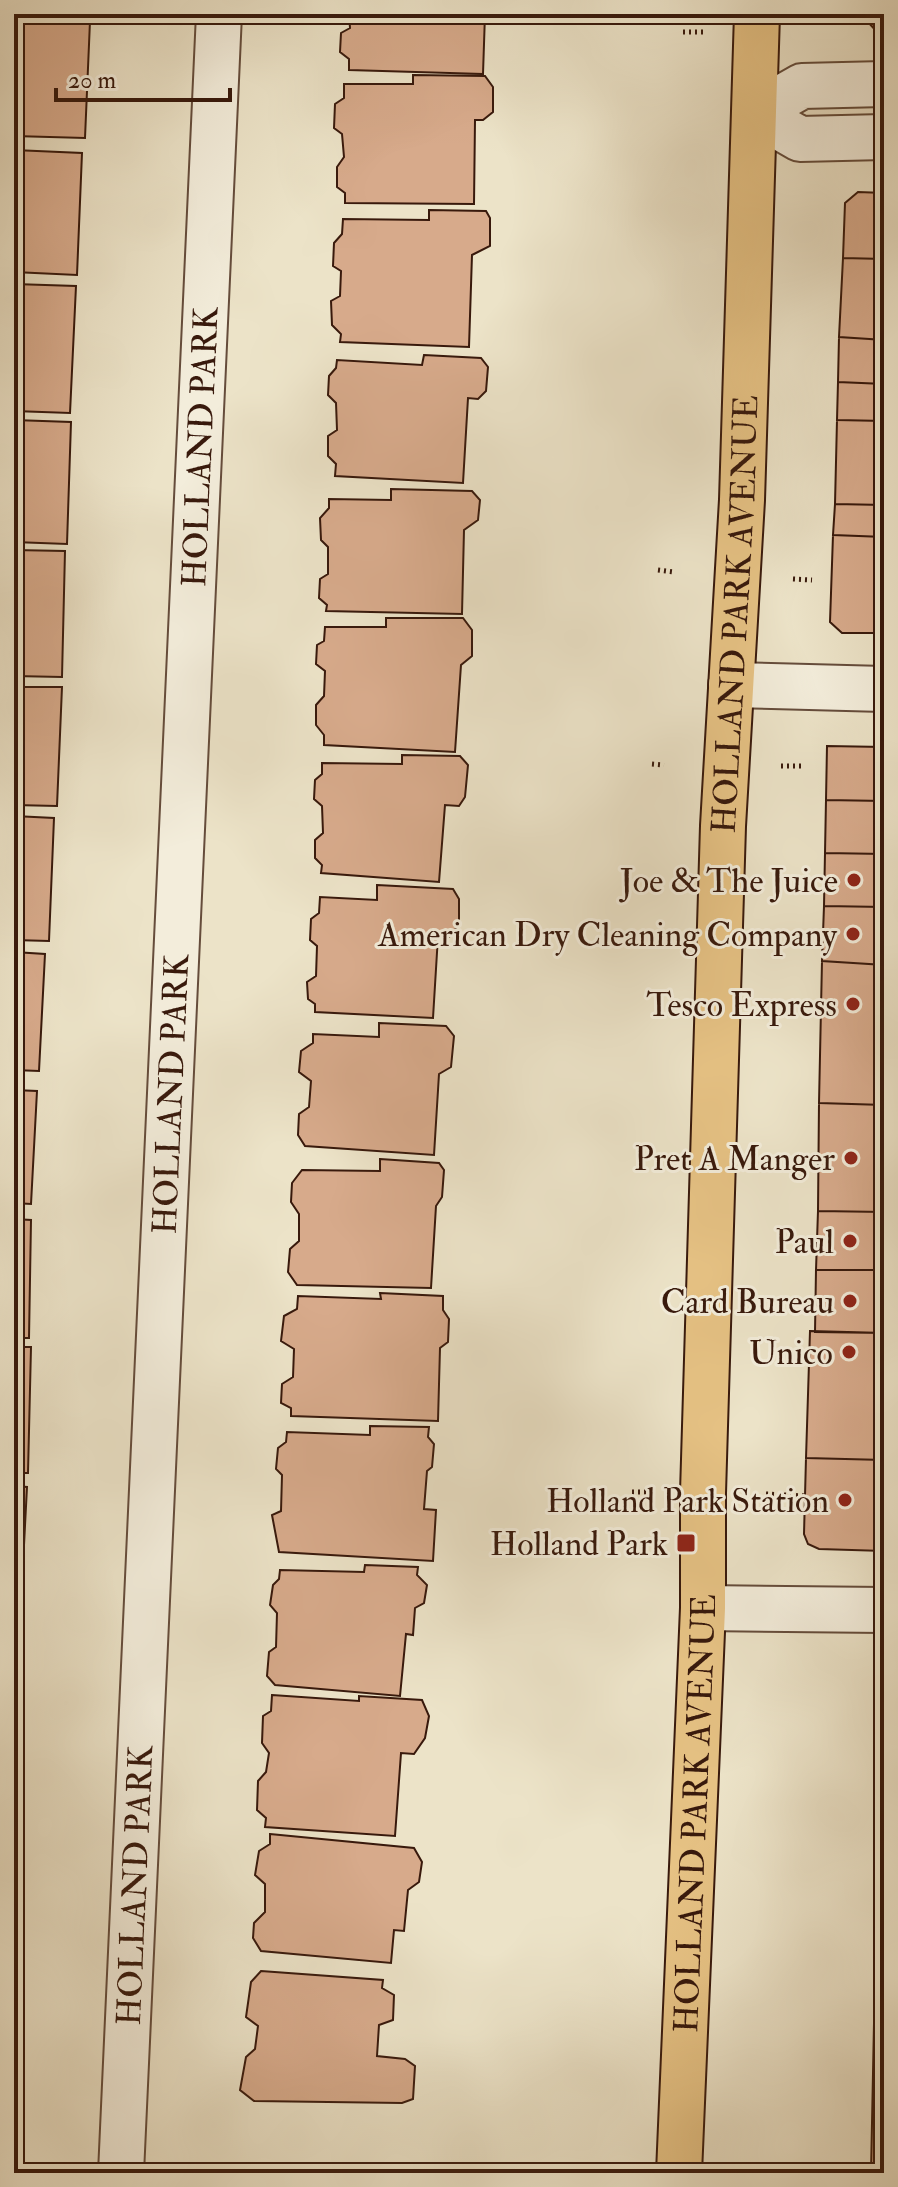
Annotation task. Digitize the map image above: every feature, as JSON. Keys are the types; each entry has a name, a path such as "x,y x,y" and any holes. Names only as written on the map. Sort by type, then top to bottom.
{"main road":[{"name":"HOLLAND PARK AVENUE","path":"679,2173 703,1608 703,1493 715,1078 742,500 757,14"}],"street":[{"name":"HOLLAND PARK","path":"121,2173 219,14"},
{"path":"755,113 802,86 884,84"},
{"path":"755,113 800,139 884,137"},
{"path":"731,685 884,689"},
{"path":"703,1608 884,1610"}],"path":[{"path":"683,32 714,33"},
{"path":"658,570 674,572"},
{"path":"793,579 812,580"},
{"path":"652,764 664,765"},
{"path":"781,766 801,766"},
{"path":"632,1492 650,1492"},
{"path":"766,1494 805,1496"}],"building":[{"path":"349,14 485,14 483,74 349,70 349,59 340,52 341,33 350,28"},
{"path":"867,14 884,14 884,34 879,34 867,21"},
{"path":"14,18 90,21 85,138 14,136"},
{"path":"413,75 485,76 493,87 493,112 483,120 475,120 474,204 345,203 345,193 337,187 337,167 344,157 342,134 334,128 335,104 344,98 344,84 413,84"},
{"path":"14,150 82,153 77,275 14,272"},
{"path":"858,192 884,193 884,259 843,258 845,203"},
{"path":"429,210 486,211 490,218 490,246 472,255 469,347 340,342 341,334 332,325 331,301 340,296 341,271 333,266 334,243 342,234 343,219 429,220"},
{"path":"843,258 884,259 884,340 839,337"},
{"path":"14,284 76,286 70,413 14,411"},
{"path":"839,337 884,340 884,384 838,382"},
{"path":"424,355 481,358 488,367 486,391 478,399 468,398 463,483 335,476 336,464 328,456 328,436 337,430 336,403 328,395 329,376 336,368 337,360 422,365"},
{"path":"838,382 884,384 884,421 837,420"},
{"path":"14,420 71,422 67,544 14,542"},
{"path":"837,420 884,421 884,505 835,504"},
{"path":"391,489 472,491 480,500 478,520 464,530 462,614 326,611 327,605 319,598 320,579 328,574 328,547 321,540 320,518 329,508 329,499 391,500"},
{"path":"835,504 884,505 884,537 833,535"},
{"path":"833,535 884,537 884,633 842,633 830,622"},
{"path":"14,550 65,551 62,677 14,676"},
{"path":"386,618 463,618 472,630 472,656 461,665 455,752 324,745 324,735 316,725 316,705 324,696 325,671 316,664 317,645 324,641 325,627 386,627"},
{"path":"14,687 62,687 57,806 14,805"},
{"path":"827,746 884,747 884,801 826,800"},
{"path":"402,755 460,756 468,765 465,797 459,806 445,805 439,882 321,873 322,865 315,858 315,840 323,833 322,806 314,799 315,780 322,774 322,763 402,764"},
{"path":"826,800 884,801 884,854 825,853"},
{"path":"14,816 54,818 49,941 14,940"},
{"name":"Joe & The Juice","path":"825,853 884,854 884,907 824,906"},
{"path":"377,885 453,889 459,899 459,925 449,937 438,936 433,1018 315,1012 315,1004 308,999 307,982 316,976 317,946 310,940 311,919 319,913 320,897 377,900"},
{"name":"American Dry Cleaning Company","path":"824,906 884,907 884,965 822,961"},
{"path":"14,952 45,954 39,1071 14,1070"},
{"name":"Tesco Express","path":"822,961 884,965 884,1105 819,1103"},
{"path":"379,1023 446,1026 454,1036 451,1067 439,1074 434,1155 305,1146 298,1135 299,1114 309,1107 311,1081 299,1072 301,1051 313,1043 313,1034 379,1037"},
{"path":"14,1090 37,1091 31,1204 14,1203"},
{"name":"Pret A Manger","path":"819,1103 884,1105 884,1212 818,1211"},
{"path":"380,1159 439,1163 444,1170 442,1197 436,1206 431,1288 297,1285 288,1272 290,1249 299,1241 299,1214 291,1202 292,1183 302,1170 380,1171"},
{"name":"Paul","path":"818,1211 884,1212 884,1270 816,1270"},
{"path":"14,1219 31,1220 29,1338 14,1338"},
{"name":"Card Bureau","path":"816,1270 884,1270 884,1333 815,1332"},
{"path":"380,1293 443,1296 443,1310 449,1319 448,1342 440,1348 438,1421 291,1416 291,1408 281,1403 282,1384 293,1377 294,1349 281,1341 284,1316 297,1309 298,1296 381,1299"},
{"path":"810,1331 884,1333 884,1460 806,1458"},
{"path":"14,1347 31,1347 28,1473 14,1473"},
{"path":"370,1426 429,1427 428,1437 434,1444 432,1467 427,1471 424,1509 436,1510 433,1561 279,1552 272,1515 281,1511 282,1475 276,1469 278,1448 286,1442 287,1432 370,1435"},
{"name":"Holland Park Station","path":"806,1458 884,1460 884,1551 819,1549 808,1544 804,1534"},
{"path":"14,1486 27,1487 21,1603 14,1603"},
{"path":"365,1565 418,1567 417,1575 427,1585 424,1603 415,1608 413,1635 406,1634 400,1696 275,1685 267,1676 269,1652 276,1647 277,1613 270,1605 273,1585 279,1579 280,1570 364,1572"},
{"path":"14,1618 19,1618 14,1726"},
{"path":"272,1695 359,1701 359,1696 422,1700 429,1716 425,1738 414,1754 401,1753 395,1836 265,1827 266,1818 257,1810 258,1781 266,1772 269,1753 262,1743 263,1716 271,1711"},
{"path":"270,1834 414,1848 422,1862 419,1882 408,1890 404,1931 394,1930 391,1963 261,1951 253,1938 254,1923 265,1912 265,1884 255,1875 259,1851 270,1844"},
{"path":"876,1909 884,1909 884,1975 875,1974"},
{"path":"261,1971 383,1980 382,1988 394,1995 393,2020 379,2025 377,2056 405,2059 415,2066 413,2099 402,2103 254,2101 240,2090 246,2057 255,2049 258,2026 246,2017 251,1982"},
{"path":"875,1974 884,1975 884,2173 871,2173"}],"place":[{"name":"Joe & The Juice","path":"854,880"},
{"name":"American Dry Cleaning Company","path":"853,934"},
{"name":"Tesco Express","path":"853,1004"},
{"name":"Pret A Manger","path":"851,1158"},
{"name":"Paul","path":"850,1241"},
{"name":"Card Bureau","path":"850,1301"},
{"name":"Unico","path":"849,1352"},
{"name":"Holland Park Station","path":"845,1500"},
{"name":"Holland Park","path":"686,1543"}]}
